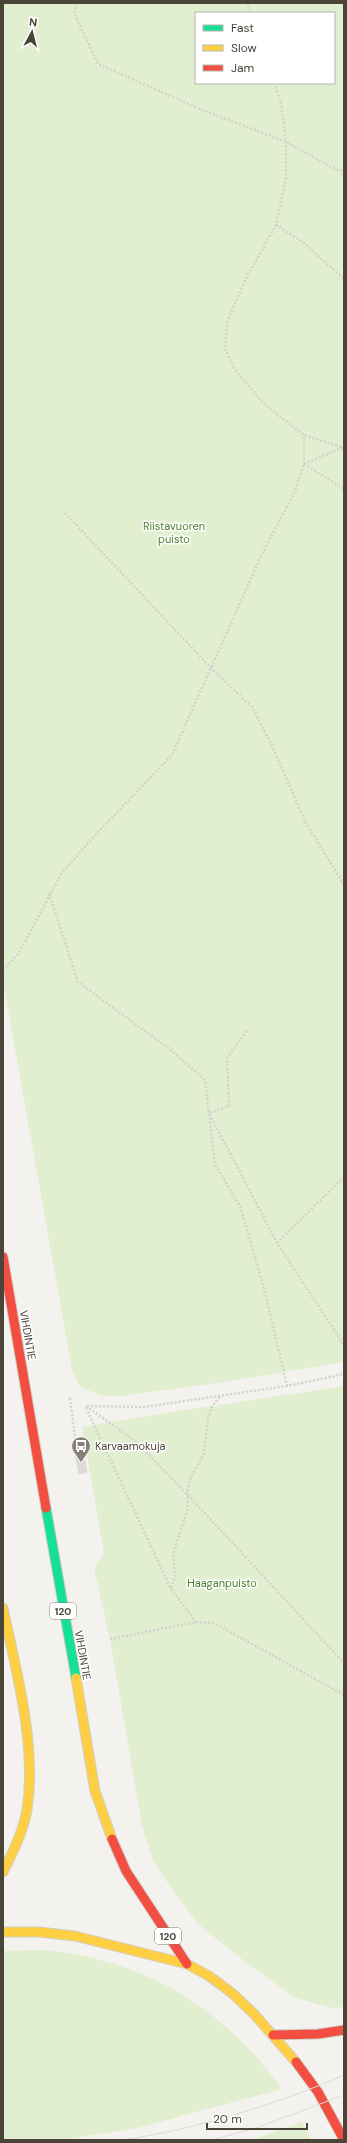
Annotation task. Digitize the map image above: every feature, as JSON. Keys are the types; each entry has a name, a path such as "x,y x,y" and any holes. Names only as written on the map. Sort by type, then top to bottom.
{"main road":[{"name":"VIHDINTIE","path":"3,1257 95,1791 106,1824 126,1870 187,1964"},
{"path":"3,1608 25,1717 29,1775 27,1810 18,1842 3,1872"},
{"path":"3,1932 32,1931 66,1934 99,1941 187,1964 214,1980 243,2003 273,2034 297,2063 321,2097 344,2140"},
{"path":"273,2034 318,2034 344,2030"}],"path":[{"path":"77,3 74,12 98,64 200,109 286,142 340,171 344,170"},
{"path":"274,84 281,103 286,142 286,178 276,225 246,278 227,322 225,349 235,370 265,405 304,435 344,448"},
{"path":"276,225 304,243 344,279"},
{"path":"3,970 19,953 33,929 49,893 61,874 98,832 172,755 212,669 261,556 295,491 304,464 304,435"},
{"path":"304,464 344,448"},
{"path":"304,464 344,489"},
{"path":"64,513 212,669 252,707 272,746 306,823 344,885"},
{"path":"49,893 78,982 171,1050 205,1080 214,1164 240,1209 265,1292 287,1386"},
{"path":"209,1113 228,1106 227,1058 247,1031"},
{"path":"209,1113 277,1242 344,1345"},
{"path":"277,1242 344,1177"},
{"path":"86,1406 144,1408 287,1386 344,1374"},
{"path":"171,1589 175,1576 173,1554 188,1508 187,1494 190,1479 204,1454 208,1419 211,1408 221,1395"},
{"path":"70,1398 76,1445"},
{"path":"86,1406 135,1441 187,1494 344,1662"},
{"path":"86,1406 171,1589 196,1622"},
{"path":"110,1639 196,1622 214,1623 344,1695"}],"green space":[{"name":"Riistavuoren puisto","path":"3,3 344,3 344,1362 217,1383 120,1396 103,1396 80,1387 72,1370 3,981"},
{"name":"Haaganpuisto","path":"344,1386 344,2007 332,2008 295,1998 235,1954 197,1923 173,1891 153,1860 142,1826 110,1639 94,1568 104,1553 82,1427"},
{"path":"44,1950 80,1955 115,1964 147,1976 178,1992 207,2012 235,2035 259,2060 282,2089 137,2128 62,2140 3,2140 3,1951"},
{"path":"302,2122 312,2140 252,2140"}],"building":[{"path":"83,1451 87,1472 79,1474 75,1453"}],"tram line":[{"path":"123,2140 207,2123 235,2115 291,2096 344,2075"},
{"path":"212,2140 256,2128 344,2095"}],"traffic: fast":[{"path":"46,1508 76,1678"}],"traffic: slow":[{"path":"3,1608 24,1708 29,1760 27,1810 20,1834 3,1872"},
{"path":"76,1678 95,1791 112,1839"},
{"path":"3,1932 39,1932 75,1936 187,1964 209,1976 232,1993 255,2015 296,2062"}],"traffic: jam":[{"path":"3,1257 46,1508"},
{"path":"112,1839 126,1871 187,1964"},
{"path":"273,2035 318,2034 344,2030"},
{"path":"296,2062 318,2092 344,2140"}],"place":[{"name":"Karvaamokuja","path":"81,1463"}]}
